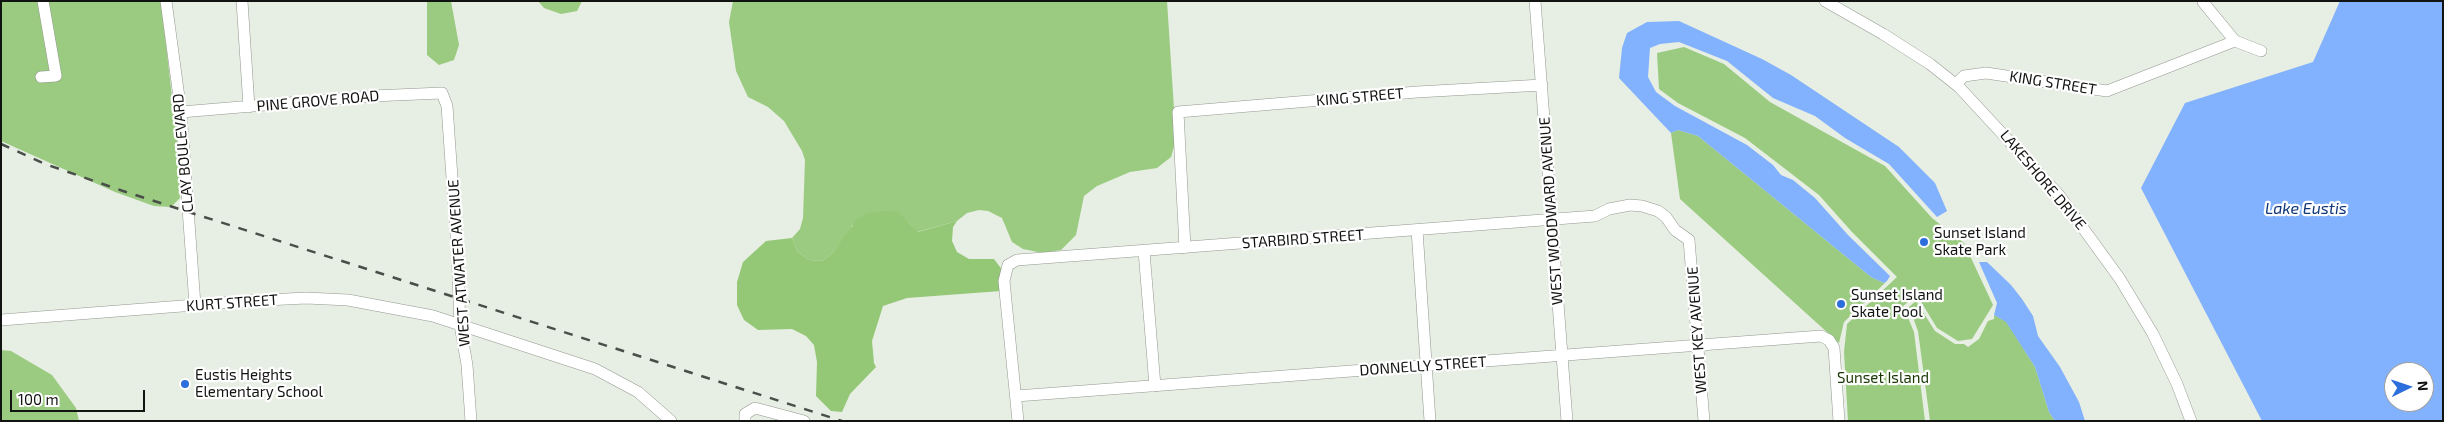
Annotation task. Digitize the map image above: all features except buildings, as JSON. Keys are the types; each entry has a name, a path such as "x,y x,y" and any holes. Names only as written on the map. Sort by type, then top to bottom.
{"street":[{"path":"41,77 56,76 43,1"},
{"name":"CLAY BOULEVARD","path":"166,1 181,112 195,305"},
{"path":"242,1 248,107"},
{"name":"WEST WOODWARD AVENUE","path":"1535,1 1567,421"},
{"name":"LAKESHORE DRIVE","path":"1825,1 1890,39 1956,84 1983,110 2080,221 2125,287 2153,334 2178,384 2191,421"},
{"path":"2203,2 2235,41 2261,51"},
{"name":"KING STREET","path":"1956,84 1964,76 1986,73 2107,92 2235,41"},
{"name":"KING STREET","path":"1185,248 1178,112 1417,92 1542,85"},
{"name":"PINE GROVE ROAD","path":"181,112 430,92 442,93 447,106"},
{"name":"WEST ATWATER AVENUE","path":"447,106 457,249 460,325 467,365 471,421"},
{"name":"STARBIRD STREET","path":"1016,396 1004,282 1008,265 1017,260 1032,257 1144,251 1552,220 1598,214 1619,206 1650,207 1666,217 1675,230 1689,240"},
{"path":"1416,230 1430,421"},
{"name":"WEST KEY AVENUE","path":"1689,240 1704,421"},
{"path":"1144,251 1155,386"},
{"name":"KURT STREET","path":"1,320 306,298 348,300 394,308 460,325 595,369 638,392 671,421"},
{"name":"DONNELLY STREET","path":"1016,396 1821,336 1829,340 1834,348 1839,421"},
{"path":"1016,396 1018,421"},
{"path":"745,421 745,414 755,408 804,421"}],"green space":[{"path":"1,1 161,1 178,149 180,198 171,207 154,206 115,192 1,141"},
{"path":"427,1 451,1 459,45 454,60 439,65 427,55"},
{"path":"538,1 582,1 577,11 561,14 544,8"},
{"path":"733,1 1167,1 1176,140 1171,157 1157,168 1130,172 1097,186 1084,196 1076,235 1061,250 1043,253 1023,249 1012,242 1002,218 988,211 979,210 967,213 957,221 917,232 908,222 852,225 849,233 823,261 809,260 797,251 792,238 800,229 803,218 805,160 802,151 784,121 768,107 748,97 736,71 729,22"},
{"name":"Sunset Island","path":"1684,47 1724,64 1770,102 1885,166 1932,218 1964,243 1993,305 1972,339 1958,341 1937,328 1917,295 1903,306 1914,332 1925,421 1848,421 1844,352 1847,324 1897,277 1852,232 1819,195 1745,138 1678,103 1659,89 1657,53"},
{"path":"1678,130 1698,136 1871,277 1884,283 1887,281 1844,322 1839,343 1680,199 1671,133"},
{"path":"898,212 918,232 957,221 953,227 952,241 957,252 969,259 994,259 1006,275 1001,291 907,298 883,306 872,341 876,367 850,394 842,412 831,411 816,396 817,362 814,345 806,336 792,329 758,330 744,320 737,305 737,282 743,262 766,241 792,238 797,251 809,260 823,261 834,251 857,219 867,213"},
{"path":"1916,301 1935,331 1955,344 1964,344 1968,347 1979,339 1988,321 1994,319 1994,315 2006,321 2035,367 2049,412 2055,421 1930,421 1918,331 1909,307"},
{"path":"1,350 11,351 52,375 76,408 79,421 1,421"}],"water":[{"name":"Lake Eustis","path":"2340,1 2443,1 2443,421 2262,421 2141,188 2185,103 2313,62"},
{"path":"1679,21 1762,59 1791,75 1899,147 1935,183 1947,211 1937,217 1889,164 1845,138 1815,116 1773,98 1727,61 1679,42 1660,44 1650,48 1648,77 1656,92 1675,106 1747,145 1773,165 1781,175 1793,180 1815,198 1848,235 1890,276 1887,281 1884,283 1871,277 1698,136 1678,130 1671,133 1619,78 1622,48 1627,33 1647,22"},
{"path":"1979,262 1987,262 2011,285 2022,299 2033,316 2038,336 2060,367 2079,402 2085,421 2055,421 2049,412 2035,367 2006,322 1994,315 1997,303"}],"railway":[{"path":"1,144 45,164 123,191 842,421"}],"place":[{"name":"Sunset Island Skate Park","path":"1924,242"},
{"name":"Sunset Island Skate Pool","path":"1841,304"},
{"name":"Eustis Heights Elementary School","path":"185,384"}]}
